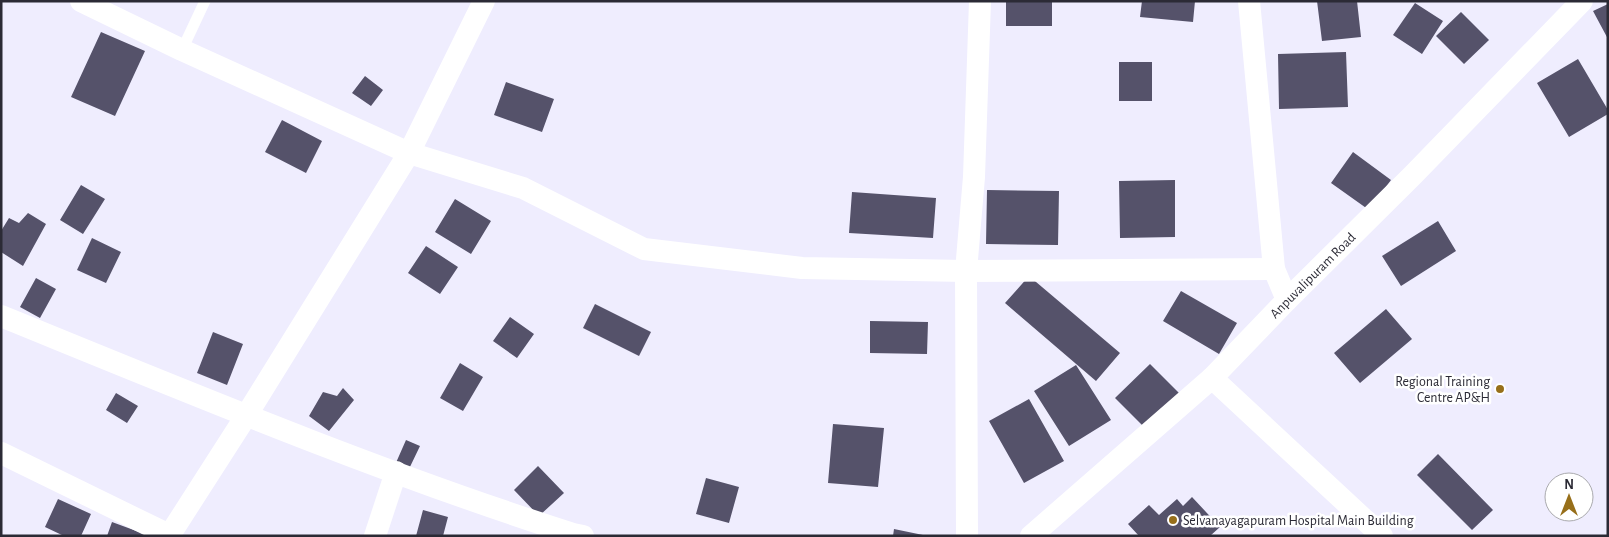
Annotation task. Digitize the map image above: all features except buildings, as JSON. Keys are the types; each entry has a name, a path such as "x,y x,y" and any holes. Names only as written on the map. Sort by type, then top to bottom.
{"street":[{"path":"81,1 182,50 409,153 523,188 644,248 802,268 966,271 1274,269"},
{"path":"1,453 169,535 246,416 409,153 484,1"},
{"path":"967,536 966,271 974,177 980,1"},
{"path":"1249,1 1274,269 1287,300"},
{"name":"Anpuvalipuram Road","path":"1031,536 1212,378 1582,1"},
{"path":"1,316 246,416 480,504 583,536"},
{"path":"1212,378 1382,536"},
{"path":"375,536 396,472"}],"lane":[{"path":"182,50 205,1"}],"place":[{"name":"Regional Training Centre AP&H","path":"1500,389"},
{"name":"Selvanayagapuram Hospital Main Building","path":"1173,520"}]}
